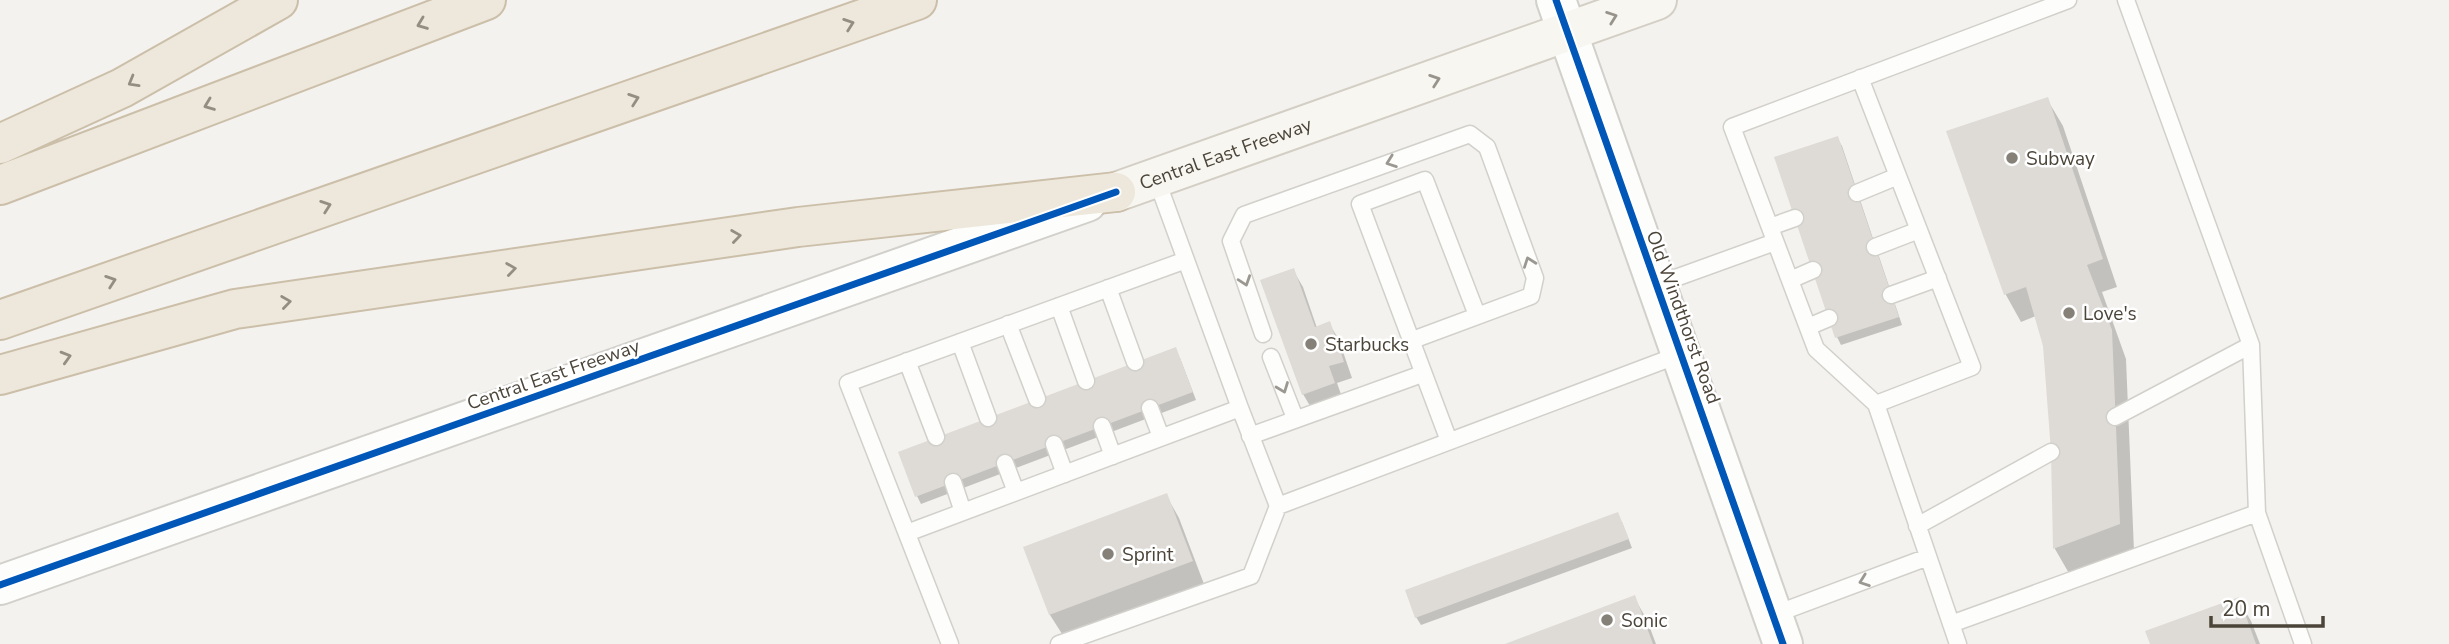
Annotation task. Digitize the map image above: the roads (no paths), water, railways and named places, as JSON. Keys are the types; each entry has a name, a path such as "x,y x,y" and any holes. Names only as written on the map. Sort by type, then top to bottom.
{"highway":[{"path":"0,144 122,88 278,0"},
{"path":"0,185 486,0"},
{"path":"0,320 917,0"},
{"path":"0,375 235,309 798,227 1116,192"}],"main road":[{"name":"Central East Freeway","path":"1116,192 1562,17 1657,0"}],"street":[{"name":"Old Windthorst Road","path":"1562,17 1778,630"},
{"name":"Central East Freeway","path":"0,585 1116,192"}],"lane":[{"path":"1958,644 1876,404 1816,349 1732,127 2068,0"},
{"path":"2126,0 2251,345 2256,513 2303,644"},
{"path":"1860,78 1972,367 1876,404"},
{"path":"1263,334 1231,241 1244,215 1470,134 1487,147 1535,278 1531,296 1410,341"},
{"path":"1857,193 1898,176"},
{"path":"1059,644 1251,576 1278,506 1156,178"},
{"path":"1448,441 1360,204 1425,180 1477,315"},
{"path":"1656,285 1773,234 1795,218"},
{"path":"1875,247 1919,230"},
{"path":"950,644 848,383 1186,260"},
{"path":"1790,279 1813,270"},
{"path":"1891,295 1938,278"},
{"path":"1108,288 1135,362"},
{"path":"1059,306 1086,381"},
{"path":"1808,327 1829,318"},
{"path":"1008,324 1037,399"},
{"path":"960,342 988,418"},
{"path":"2115,417 2251,345"},
{"path":"1278,506 1681,354"},
{"path":"1271,357 1295,418"},
{"path":"907,361 936,437"},
{"path":"1250,436 1422,374"},
{"path":"1150,408 1161,437"},
{"path":"907,533 1240,408"},
{"path":"1102,426 1113,456"},
{"path":"1054,444 1065,474"},
{"path":"1917,526 2051,452"},
{"path":"1005,463 1016,492"},
{"path":"953,482 963,512"},
{"path":"1951,624 2256,513"},
{"path":"1778,630 1928,557"}],"place":[{"name":"Subway","path":"2012,158"},
{"name":"Love's","path":"2069,313"},
{"name":"Starbucks","path":"1311,344"},
{"name":"Sprint","path":"1108,554"},
{"name":"Sonic","path":"1607,620"}]}
